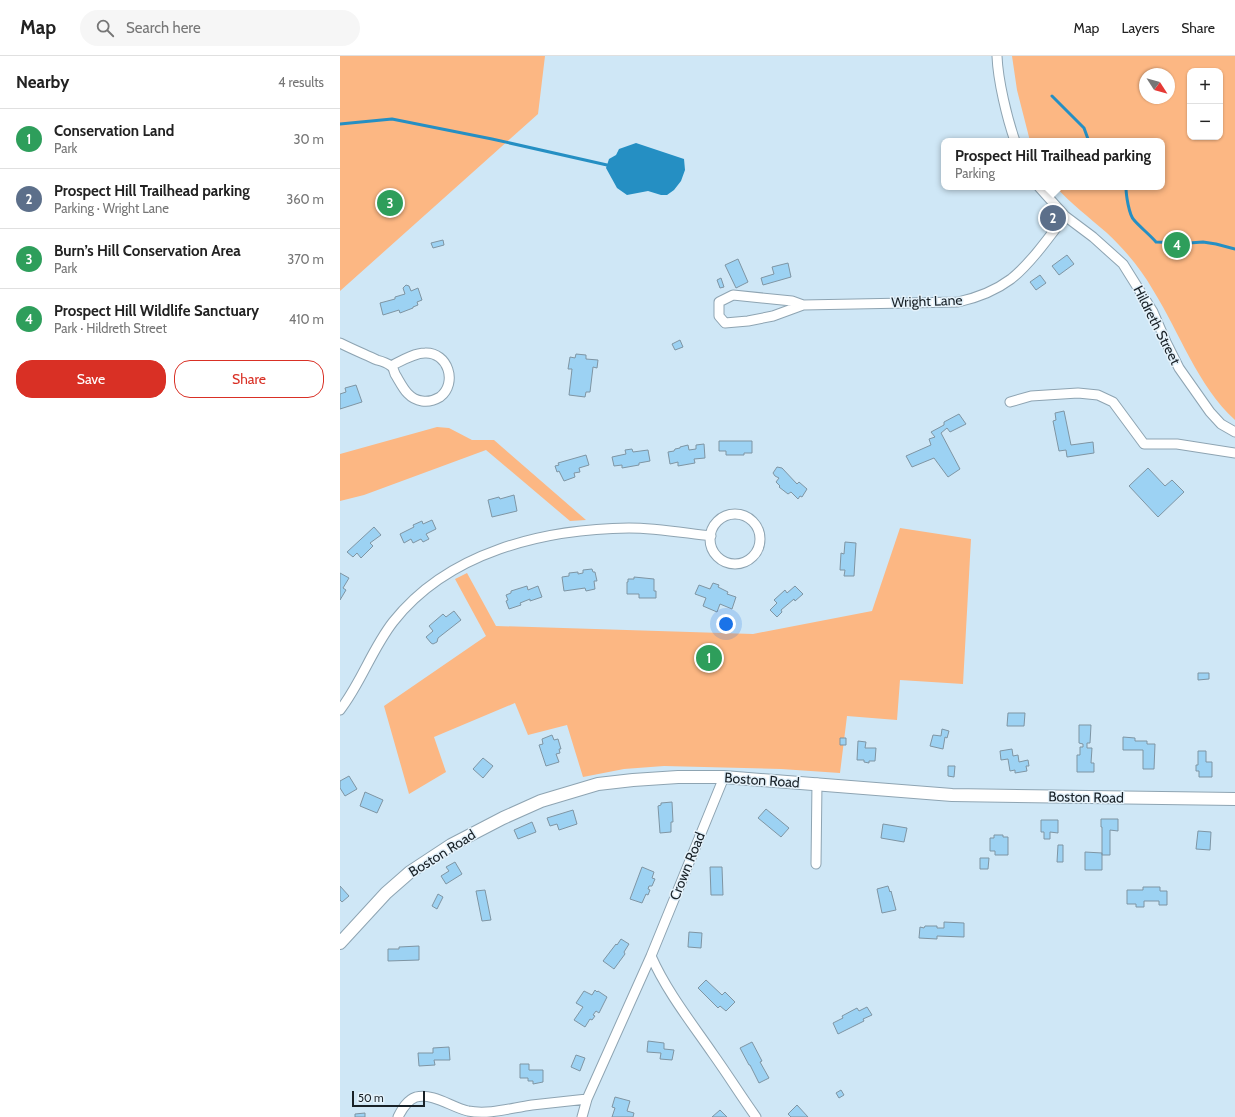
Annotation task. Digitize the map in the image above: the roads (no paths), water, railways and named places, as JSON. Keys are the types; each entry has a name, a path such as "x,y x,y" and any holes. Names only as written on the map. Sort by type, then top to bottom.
{"main road":[{"name":"Boston Road","path":"340,943 386,893 410,872 451,845 503,818 541,801 598,784 641,779 724,777 817,783 952,795 1235,799"}],"street":[{"path":"997,56 998,69 1014,138"},
{"name":"Hildreth Street","path":"1042,190 1066,216 1093,237 1123,264 1153,312 1179,368 1210,412 1221,424 1235,432"},
{"name":"Wright Lane","path":"803,305 792,301 734,295 719,302 720,316 725,323 748,321 773,316 803,305 890,302 926,304 958,302 974,298 1011,279 1028,262 1066,216"},
{"path":"340,343 391,366 406,392 418,400 432,400 439,397 448,386 450,378 446,363 433,354 418,354 391,366"},
{"path":"1010,402 1031,396 1078,393 1098,395 1113,402 1144,444 1177,444 1235,453"},
{"path":"730,514 738,514 746,516 755,523 760,534 760,542 757,551 752,557 745,562 732,564 717,556 711,545 710,536 714,525 720,519 730,514"},
{"path":"340,710 354,690 382,637 404,609 430,586 458,567 472,560 523,542 562,534 595,530 647,529 710,536"},
{"name":"Crown Road","path":"582,1117 587,1099 651,956 724,777"},
{"path":"816,864 817,783"},
{"path":"651,956 660,976 675,1001 756,1117"},
{"path":"398,1117 402,1109 415,1097 426,1096 469,1111 484,1113 533,1105 587,1099"}],"water":[{"path":"636,143 684,159 685,170 681,181 674,190 667,195 661,195 648,191 627,195 617,188 606,168 609,159 616,155 619,149"}],"waterway":[{"path":"1052,96 1084,128 1088,138"},
{"path":"340,124 392,119 492,139 607,165"},
{"path":"1126,190 1128,205 1132,217 1136,223 1156,242 1203,242 1235,249"}],"place":[{"name":"Burn’s Hill Conservation Area","path":"390,203"},
{"name":"Prospect Hill Trailhead parking","path":"1053,218"},
{"name":"Prospect Hill Wildlife Sanctuary","path":"1177,245"},
{"name":"Conservation Land","path":"709,658"}]}
